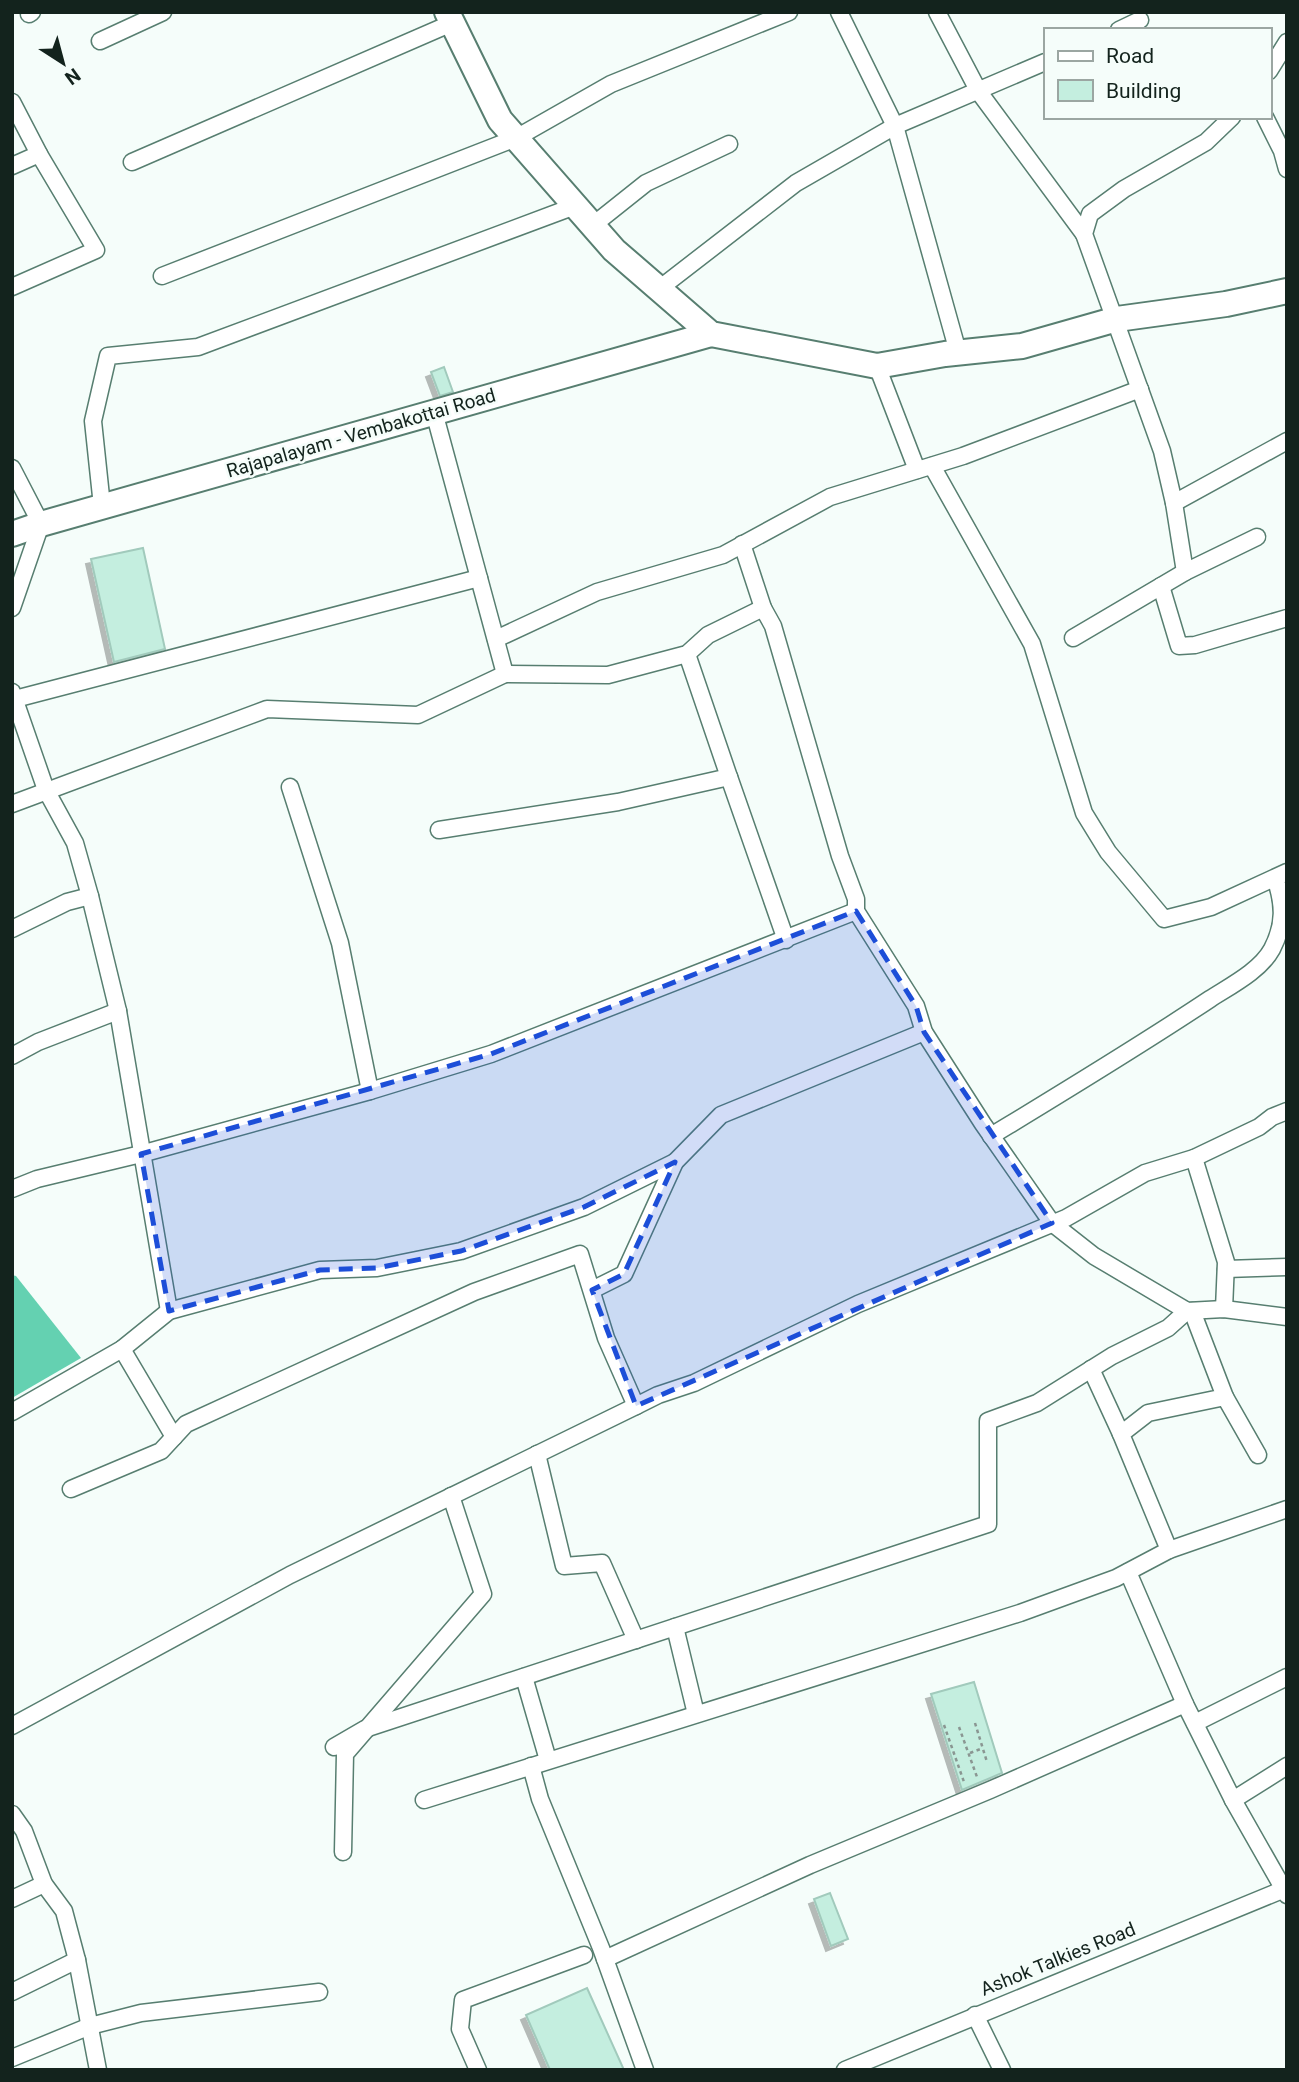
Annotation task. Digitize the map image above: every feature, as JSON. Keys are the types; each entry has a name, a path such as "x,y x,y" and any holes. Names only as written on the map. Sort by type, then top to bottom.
{"main road":[{"path":"450,18 500,120 614,250 711,334 877,366 958,352 1022,346 1116,319 1287,291"},
{"name":"Rajapalayam - Vembakottai Road","path":"12,534 102,506 711,334"}],"street":[{"path":"100,41 163,12"},
{"path":"162,276 516,138 611,84 789,12"},
{"path":"839,12 895,126 958,352"},
{"path":"937,12 979,92 1084,234 1162,451 1185,572"},
{"path":"132,162 450,18"},
{"path":"1123,28 1140,20"},
{"path":"1271,68 1287,42"},
{"path":"659,289 796,183 895,126 1044,62"},
{"path":"12,102 39,154 96,250 12,287"},
{"path":"1084,234 1090,214 1125,188 1206,142 1230,119"},
{"path":"1266,119 1284,150 1287,169"},
{"path":"592,226 646,183 729,144"},
{"path":"12,166 39,154"},
{"path":"102,506 93,421 107,356 198,348 575,206"},
{"path":"877,366 924,468 1032,644 1084,813 1108,852 1164,919 1211,908 1281,875 1283,923 1271,952 1252,971 1162,1031 991,1136"},
{"path":"496,639 597,592 723,555 830,496 963,456 1140,390"},
{"path":"435,412 505,674"},
{"path":"1174,503 1287,441"},
{"path":"12,468 41,524 12,608"},
{"path":"1073,638 1185,572 1257,537"},
{"path":"742,544 763,608 773,626 840,856 856,899 856,911 916,1006 924,1032 991,1136 1052,1223 1094,1256 1189,1311 1224,1309 1287,1317"},
{"path":"169,1311 118,1012 90,896 75,843 46,790 13,695 479,578"},
{"path":"1161,586 1179,646 1195,645 1287,618"},
{"path":"12,804 267,709 418,715 505,674 608,675 687,654 708,635 763,608"},
{"path":"687,654 786,940"},
{"path":"439,830 618,802 729,777"},
{"path":"290,787 340,943 370,1091"},
{"path":"12,929 67,902 90,896"},
{"path":"12,1189 37,1179 141,1154 370,1091 491,1054 856,911"},
{"path":"12,1056 38,1042 118,1012"},
{"path":"592,1290 624,1274 676,1162 721,1115 924,1032"},
{"path":"12,1726 290,1575 657,1395 694,1383 858,1304 1052,1223 1144,1173 1194,1158 1259,1128 1272,1117 1287,1111"},
{"path":"1194,1158 1226,1262 1224,1309"},
{"path":"12,1412 122,1349 169,1311 320,1270 377,1268 461,1251 584,1207 676,1162"},
{"path":"71,1489 161,1451 186,1424 474,1292 580,1254 606,1338 636,1406"},
{"path":"1226,1269 1287,1267"},
{"path":"334,1747 365,1729 988,1524 988,1421 1037,1403 1091,1369 1168,1328 1189,1311"},
{"path":"1189,1311 1225,1396 1258,1455"},
{"path":"122,1349 174,1437"},
{"path":"1091,1369 1169,1550"},
{"path":"1121,1434 1148,1413 1225,1396"},
{"path":"537,1454 564,1566 602,1563 636,1640"},
{"path":"343,1852 345,1754 483,1594 451,1496"},
{"path":"424,1800 1020,1613 1128,1572 1169,1550 1287,1509"},
{"path":"1128,1572 1185,1704 1233,1800 1286,1891"},
{"path":"675,1627 696,1714"},
{"path":"524,1676 548,1760"},
{"path":"1195,1723 1287,1677"},
{"path":"605,1959 810,1865 1185,1704"},
{"path":"531,1766 540,1799 605,1959 645,2070"},
{"path":"1233,1800 1287,1766"},
{"path":"12,1814 18,1833 44,1884 64,1911 77,1959 98,2070"},
{"path":"12,1899 44,1884"},
{"name":"Ashok Talkies Road","path":"845,2070 1286,1891"},
{"path":"478,2070 460,2029 463,2000 584,1955"},
{"path":"12,1992 77,1959"},
{"path":"12,2058 90,2026 141,2013 319,1992"},
{"path":"975,2015 1002,2070"}],"path":[{"path":"976,1724 986,1762"},
{"path":"944,1725 963,1782"},
{"path":"959,1727 983,1793"},
{"path":"968,1753 983,1748"}],"highlighted area":[{"path":"856,911 916,1006 924,1032 1052,1223 636,1406 592,1290 624,1274 675,1162 584,1207 461,1251 377,1268 320,1270 169,1311 141,1154 491,1054"}],"shaded area":[{"path":"12,1275 16,1276 81,1358 12,1398"}],"building":[{"path":"444,367 453,392 440,396 431,372"},
{"path":"143,548 165,649 114,662 91,559"},
{"path":"974,1682 1002,1773 962,1790 931,1694"},
{"path":"830,1893 848,1939 831,1946 814,1899"},
{"path":"587,1988 624,2070 550,2070 526,2015"}]}
